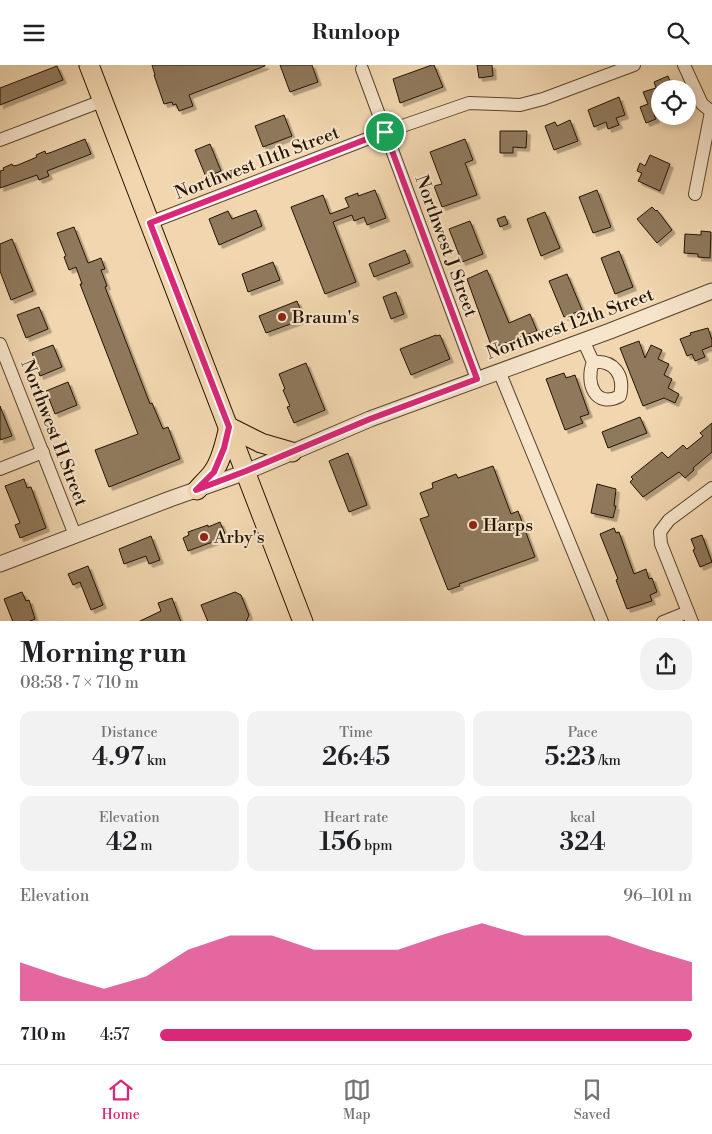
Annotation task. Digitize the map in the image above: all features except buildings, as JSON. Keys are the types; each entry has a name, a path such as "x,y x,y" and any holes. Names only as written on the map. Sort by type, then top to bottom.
{"main road":[{"path":"89,65 303,621"},
{"path":"229,427 261,443 292,452"},
{"path":"196,490 214,472 224,448 229,427"}],"street":[{"name":"Northwest 11th Street","path":"150,223 385,132 469,103 520,105 543,99 634,65"},
{"path":"684,65 702,104 712,112 695,194"},
{"name":"Northwest J Street","path":"362,69 477,379"},
{"path":"0,140 102,101"},
{"name":"Northwest 12th Street","path":"0,564 246,471 370,419 712,291"},
{"path":"582,341 593,362"},
{"name":"Northwest H Street","path":"0,344 75,535"},
{"path":"499,371 602,621"},
{"path":"0,469 43,452"},
{"path":"663,621 690,617 661,544 660,532 669,521 712,489"}],"place":[{"name":"Braum's","path":"282,317"},
{"name":"Harps","path":"473,525"},
{"name":"Arby's","path":"204,537"}],"route":[{"path":"385,132 477,379 370,419 196,490 214,472 224,448 229,427 150,223 385,132"}]}
